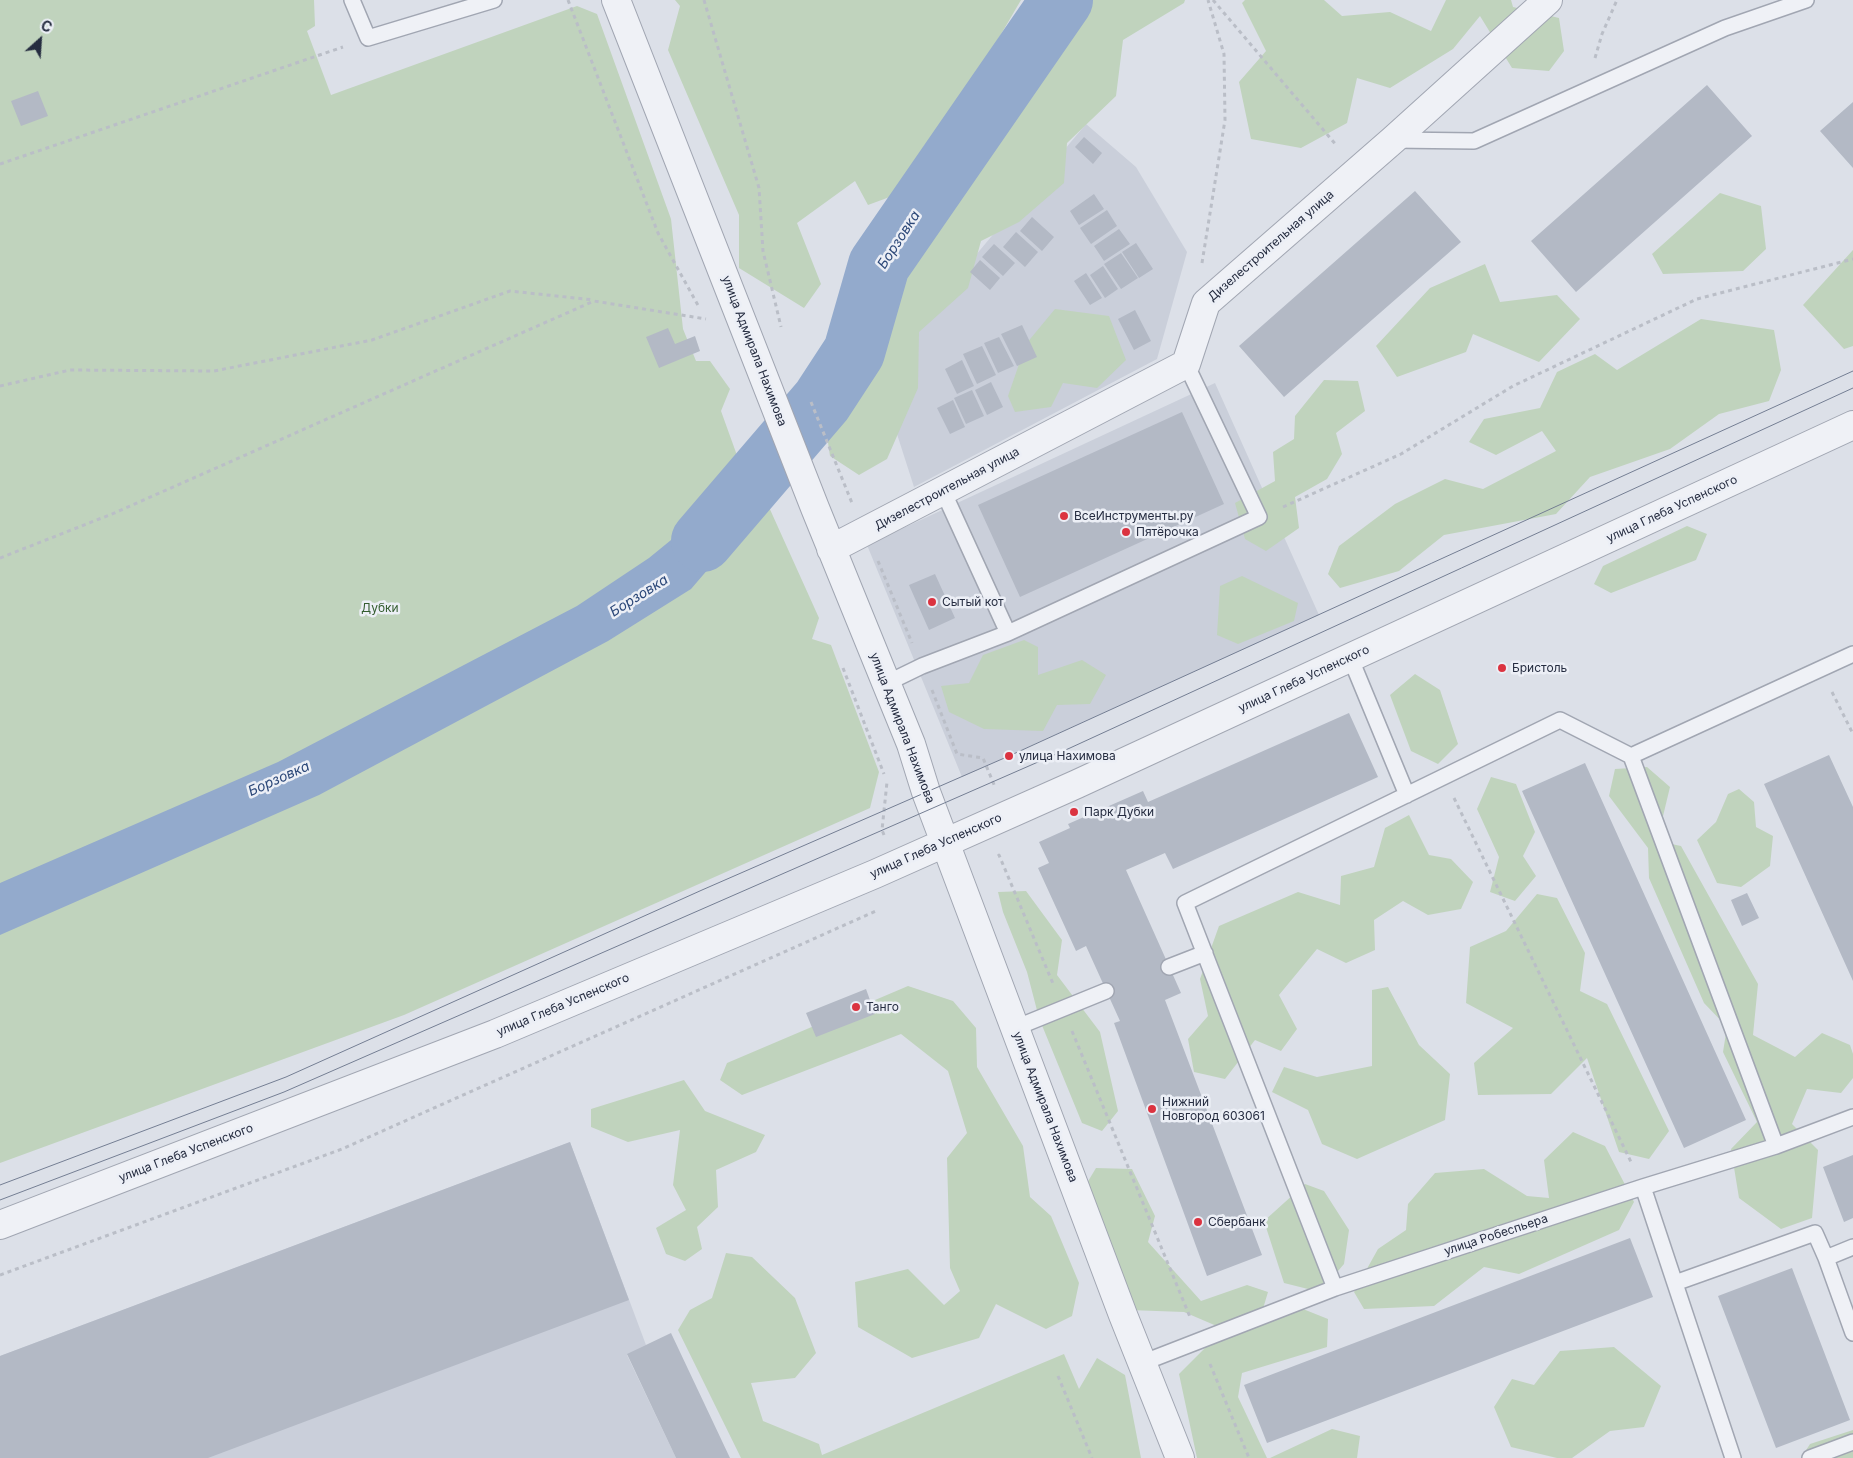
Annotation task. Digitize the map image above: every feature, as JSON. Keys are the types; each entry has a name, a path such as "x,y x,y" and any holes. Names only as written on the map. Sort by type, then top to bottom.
{"street":[{"name":"улица Адмирала Нахимова","path":"616,0 815,508 886,683 1142,1363 1180,1458"},
{"name":"Дизелестроительная улица","path":"832,548 1186,364 1206,303 1393,140 1548,0"},
{"name":"улица Глеба Успенского","path":"0,1225 495,1034 894,865 1069,788 1853,425"}],"lane":[{"path":"352,0 368,38 494,0"},
{"path":"1393,140 1474,141 1725,28 1806,0"},
{"path":"886,683 922,666 1008,634 1260,517 1186,364"},
{"path":"943,491 1008,634"},
{"path":"1631,756 1853,654"},
{"path":"1350,658 1407,795"},
{"path":"1335,1288 1185,903 1560,720 1631,756 1776,1146"},
{"path":"1169,967 1205,953"},
{"path":"1016,1028 1106,991"},
{"name":"улица Робеспьера","path":"1142,1363 1335,1288 1643,1187 1776,1146 1853,1117"},
{"path":"1643,1187 1732,1458"},
{"path":"1674,1283 1815,1233 1853,1333"},
{"path":"1826,1258 1853,1247"},
{"path":"1810,1458 1853,1442"}],"path":[{"path":"568,0 658,233 710,327"},
{"path":"704,0 759,188 763,251 782,334"},
{"path":"1201,269 1225,120 1224,54 1208,0"},
{"path":"1213,0 1358,170"},
{"path":"1585,91 1602,34 1617,0"},
{"path":"0,164 368,38"},
{"path":"1260,517 1401,454 1513,386 1697,299 1853,259"},
{"path":"1,385 70,370 214,371 372,340 510,291 594,301 706,319"},
{"path":"0,558 112,514 594,301"},
{"path":"809,398 851,499"},
{"path":"865,532 957,754 983,758 1006,815"},
{"path":"842,665 888,783 882,830 894,865"},
{"path":"1821,668 1853,734"},
{"path":"1444,777 1643,1187"},
{"path":"958,876 999,855 1249,1458"},
{"path":"0,1275 342,1148 876,911"},
{"path":"1058,1376 1092,1458"}],"shaded area":[{"path":"1086,124 1136,167 1187,252 1157,359 914,487 887,403 901,344"},
{"path":"1215,383 1319,615 962,777 867,545"},
{"path":"570,1142 646,1345 627,1355 676,1458 0,1458 0,1356"}],"green space":[{"name":"Дубки","path":"0,0 314,0 315,26 307,31 331,95 577,6 597,14 671,219 683,329 696,361 710,361 730,389 721,411 743,472 737,478 759,485 819,618 812,639 831,645 879,772 870,808 404,1015 0,1163"},
{"path":"675,0 1021,0 956,111 924,146 914,188 868,205 855,181 797,223 821,284 804,308 739,268 739,215 668,50 680,6"},
{"path":"1054,0 1185,0 1184,3 1123,40 1116,96 1067,143 1064,183 1019,222 981,241 968,288 919,332 918,388 887,459 859,475 830,456 818,374 867,267 943,209 950,178 998,99 1054,54 1048,8"},
{"path":"1245,0 1324,0 1342,16 1390,12 1431,31 1446,0 1511,0 1513,7 1559,18 1564,51 1549,71 1512,68 1480,16 1453,49 1390,88 1357,78 1347,123 1301,148 1251,139 1239,82 1266,51 1242,3"},
{"path":"1720,193 1761,206 1766,249 1743,271 1663,274 1652,254"},
{"path":"1853,250 1853,346 1844,349 1803,305"},
{"path":"1485,264 1500,302 1557,295 1580,319 1539,362 1473,334 1466,352 1397,377 1376,346 1430,288"},
{"path":"1055,309 1109,316 1126,360 1097,388 1063,383 1051,407 1015,412 1008,396 1026,344"},
{"path":"1701,319 1774,330 1781,370 1769,401 1719,414 1670,449 1590,477 1556,514 1444,535 1399,571 1340,588 1328,574 1339,546 1395,504 1445,479 1483,489 1556,451 1542,431 1496,455 1469,442 1484,419 1540,408 1557,372 1595,354 1617,370"},
{"path":"1324,380 1358,381 1365,411 1336,433 1342,454 1327,479 1295,497 1299,528 1266,551 1245,539 1235,503 1275,481 1273,452 1294,439 1295,416"},
{"path":"1687,526 1707,534 1696,560 1611,593 1594,584 1603,566"},
{"path":"1242,576 1298,603 1294,621 1238,644 1217,635 1220,586"},
{"path":"1024,640 1038,647 1038,675 1082,660 1106,675 1090,704 1057,705 1043,731 984,729 949,712 941,686 969,683 983,655"},
{"path":"1415,674 1440,690 1458,744 1438,764 1411,751 1390,695"},
{"path":"1647,767 1670,787 1657,841 1681,846 1758,984 1753,1035 1795,1057 1822,1033 1850,1045 1853,1054 1853,1078 1841,1093 1807,1089 1792,1124 1818,1150 1812,1218 1781,1229 1739,1198 1731,1149 1757,1122 1723,1052 1727,1027 1704,1003 1649,878 1648,848 1609,796 1615,769"},
{"path":"1491,777 1516,784 1535,832 1523,856 1536,876 1515,901 1490,892 1499,857 1477,809"},
{"path":"1739,789 1754,802 1756,827 1773,836 1770,866 1741,887 1717,883 1697,840 1716,822 1728,794"},
{"path":"1409,815 1429,855 1451,859 1473,882 1461,909 1428,915 1403,901 1374,920 1375,950 1346,963 1317,949 1279,995 1297,1029 1281,1051 1255,1040 1225,1079 1194,1072 1188,1039 1208,1016 1200,979 1219,926 1298,892 1340,905 1341,876 1374,867 1385,828"},
{"path":"1026,891 1062,940 1057,975 1100,1032 1118,1111 1102,1131 1082,1123 1039,1018 1027,972 1003,912 998,892"},
{"path":"1537,894 1557,898 1585,953 1580,991 1607,1004 1669,1131 1649,1159 1619,1152 1587,1058 1551,1094 1478,1095 1474,1063 1513,1028 1466,1003 1470,947 1506,931"},
{"path":"908,986 953,1001 976,1028 977,1067 1023,1146 1030,1197 1051,1216 1079,1283 1072,1316 1046,1329 996,1304 979,1338 912,1358 858,1327 855,1282 908,1269 944,1305 960,1291 950,1268 947,1158 967,1133 948,1071 901,1034 742,1095 720,1080 727,1063"},
{"path":"1388,987 1419,1045 1450,1074 1445,1120 1357,1159 1322,1144 1308,1110 1272,1092 1284,1067 1317,1077 1372,1066 1372,990"},
{"path":"684,1080 705,1111 765,1135 756,1152 716,1170 718,1207 697,1227 702,1249 685,1261 666,1254 656,1228 686,1210 673,1185 680,1130 628,1142 591,1127 591,1109"},
{"path":"1573,1132 1605,1146 1634,1202 1619,1230 1519,1274 1484,1267 1434,1306 1364,1309 1354,1292 1378,1249 1406,1230 1408,1204 1435,1173 1484,1169 1527,1196 1549,1198 1544,1160"},
{"path":"1096,1168 1132,1169 1155,1216 1148,1242 1201,1301 1247,1285 1268,1292 1262,1312 1219,1327 1184,1312 1129,1310 1081,1193"},
{"path":"1305,1184 1324,1191 1349,1230 1344,1264 1320,1292 1284,1283 1264,1221"},
{"path":"726,1253 752,1257 795,1298 816,1353 795,1378 751,1383 763,1421 819,1444 822,1455 1064,1354 1079,1389 1097,1358 1125,1375 1141,1458 741,1458 678,1330 690,1310 712,1298"},
{"path":"1303,1309 1328,1319 1327,1347 1242,1373 1238,1397 1267,1458 1197,1458 1179,1374 1206,1347"},
{"path":"1614,1347 1661,1386 1644,1427 1610,1431 1572,1458 1557,1458 1511,1447 1494,1407 1512,1379 1534,1385 1560,1351"},
{"path":"1332,1429 1360,1436 1357,1458 1270,1458"},
{"path":"1853,1430 1853,1458 1801,1458 1810,1444"}],"water":[{"path":"753,460 767,495 740,532 691,589 608,641 319,795 0,935 0,883 278,762 577,606 649,558 698,518"}],"building":[{"path":"1707,85 1752,136 1576,292 1531,241"},
{"path":"38,91 48,116 21,126 11,101"},
{"path":"1853,102 1853,168 1820,131"},
{"path":"1084,137 1102,153 1093,164 1075,147"},
{"path":"1415,191 1461,242 1284,397 1239,346"},
{"path":"1094,194 1104,209 1079,225 1070,211"},
{"path":"1107,210 1117,226 1091,244 1080,228"},
{"path":"1032,217 1054,237 1042,251 1020,231"},
{"path":"1119,229 1130,244 1104,261 1094,246"},
{"path":"1016,232 1038,252 1025,267 1003,247"},
{"path":"1136,243 1153,269 1139,278 1122,252"},
{"path":"994,244 1015,263 1003,276 982,257"},
{"path":"1121,253 1138,278 1121,289 1104,264"},
{"path":"980,260 1000,278 990,290 970,272"},
{"path":"1103,266 1118,289 1105,298 1090,275"},
{"path":"1086,273 1102,298 1090,305 1074,281"},
{"path":"1135,310 1151,341 1134,350 1118,319"},
{"path":"1022,325 1037,357 1017,366 1001,334"},
{"path":"668,328 675,344 695,336 700,351 659,368 646,337"},
{"path":"999,337 1014,366 998,373 984,343"},
{"path":"982,346 996,375 977,384 963,354"},
{"path":"962,360 974,386 957,394 945,369"},
{"path":"991,382 1003,407 987,415 975,390"},
{"path":"972,390 984,416 966,424 954,398"},
{"path":"953,400 965,427 950,434 937,408"},
{"path":"1182,412 1224,504 1020,597 978,505"},
{"name":"Сытый кот","path":"935,574 955,618 929,630 909,585"},
{"path":"1349,713 1378,777 1173,869 1165,853 1126,870 1181,993 1165,1000 1262,1255 1207,1276 1114,1023 1120,1021 1086,946 1076,951 1038,868 1049,863 1039,842 1070,828 1068,824 1143,791 1148,802"},
{"path":"1829,755 1853,807 1853,981 1764,784"},
{"path":"1585,763 1746,1120 1684,1148 1522,791"},
{"path":"1747,893 1759,918 1742,926 1731,900"},
{"path":"866,989 875,1014 816,1037 806,1013"},
{"path":"570,1142 629,1300 208,1458 0,1458 0,1356"},
{"path":"1853,1155 1853,1218 1844,1222 1823,1167"},
{"path":"1630,1238 1653,1297 1267,1443 1244,1385"},
{"path":"1792,1268 1850,1420 1776,1448 1718,1296"},
{"path":"671,1333 730,1458 676,1458 627,1354"}],"waterway":[{"name":"Борзовка","path":"702,541 822,401 854,352 879,265 1062,0"}],"tram line":[{"path":"0,1185 286,1077 702,890 1009,756 1853,371"},
{"path":"0,1200 284,1092 1070,748 1853,388"}],"place":[{"name":"ВсеИнструменты.ру","path":"1064,516"},
{"name":"Пятёрочка","path":"1126,532"},
{"name":"Сытый кот","path":"932,602"},
{"name":"Бристоль","path":"1502,668"},
{"name":"улица Нахимова","path":"1009,756"},
{"name":"Парк Дубки","path":"1074,812"},
{"name":"Танго","path":"856,1007"},
{"name":"Нижний Новгород 603061","path":"1152,1109"},
{"name":"Сбербанк","path":"1198,1222"}]}
